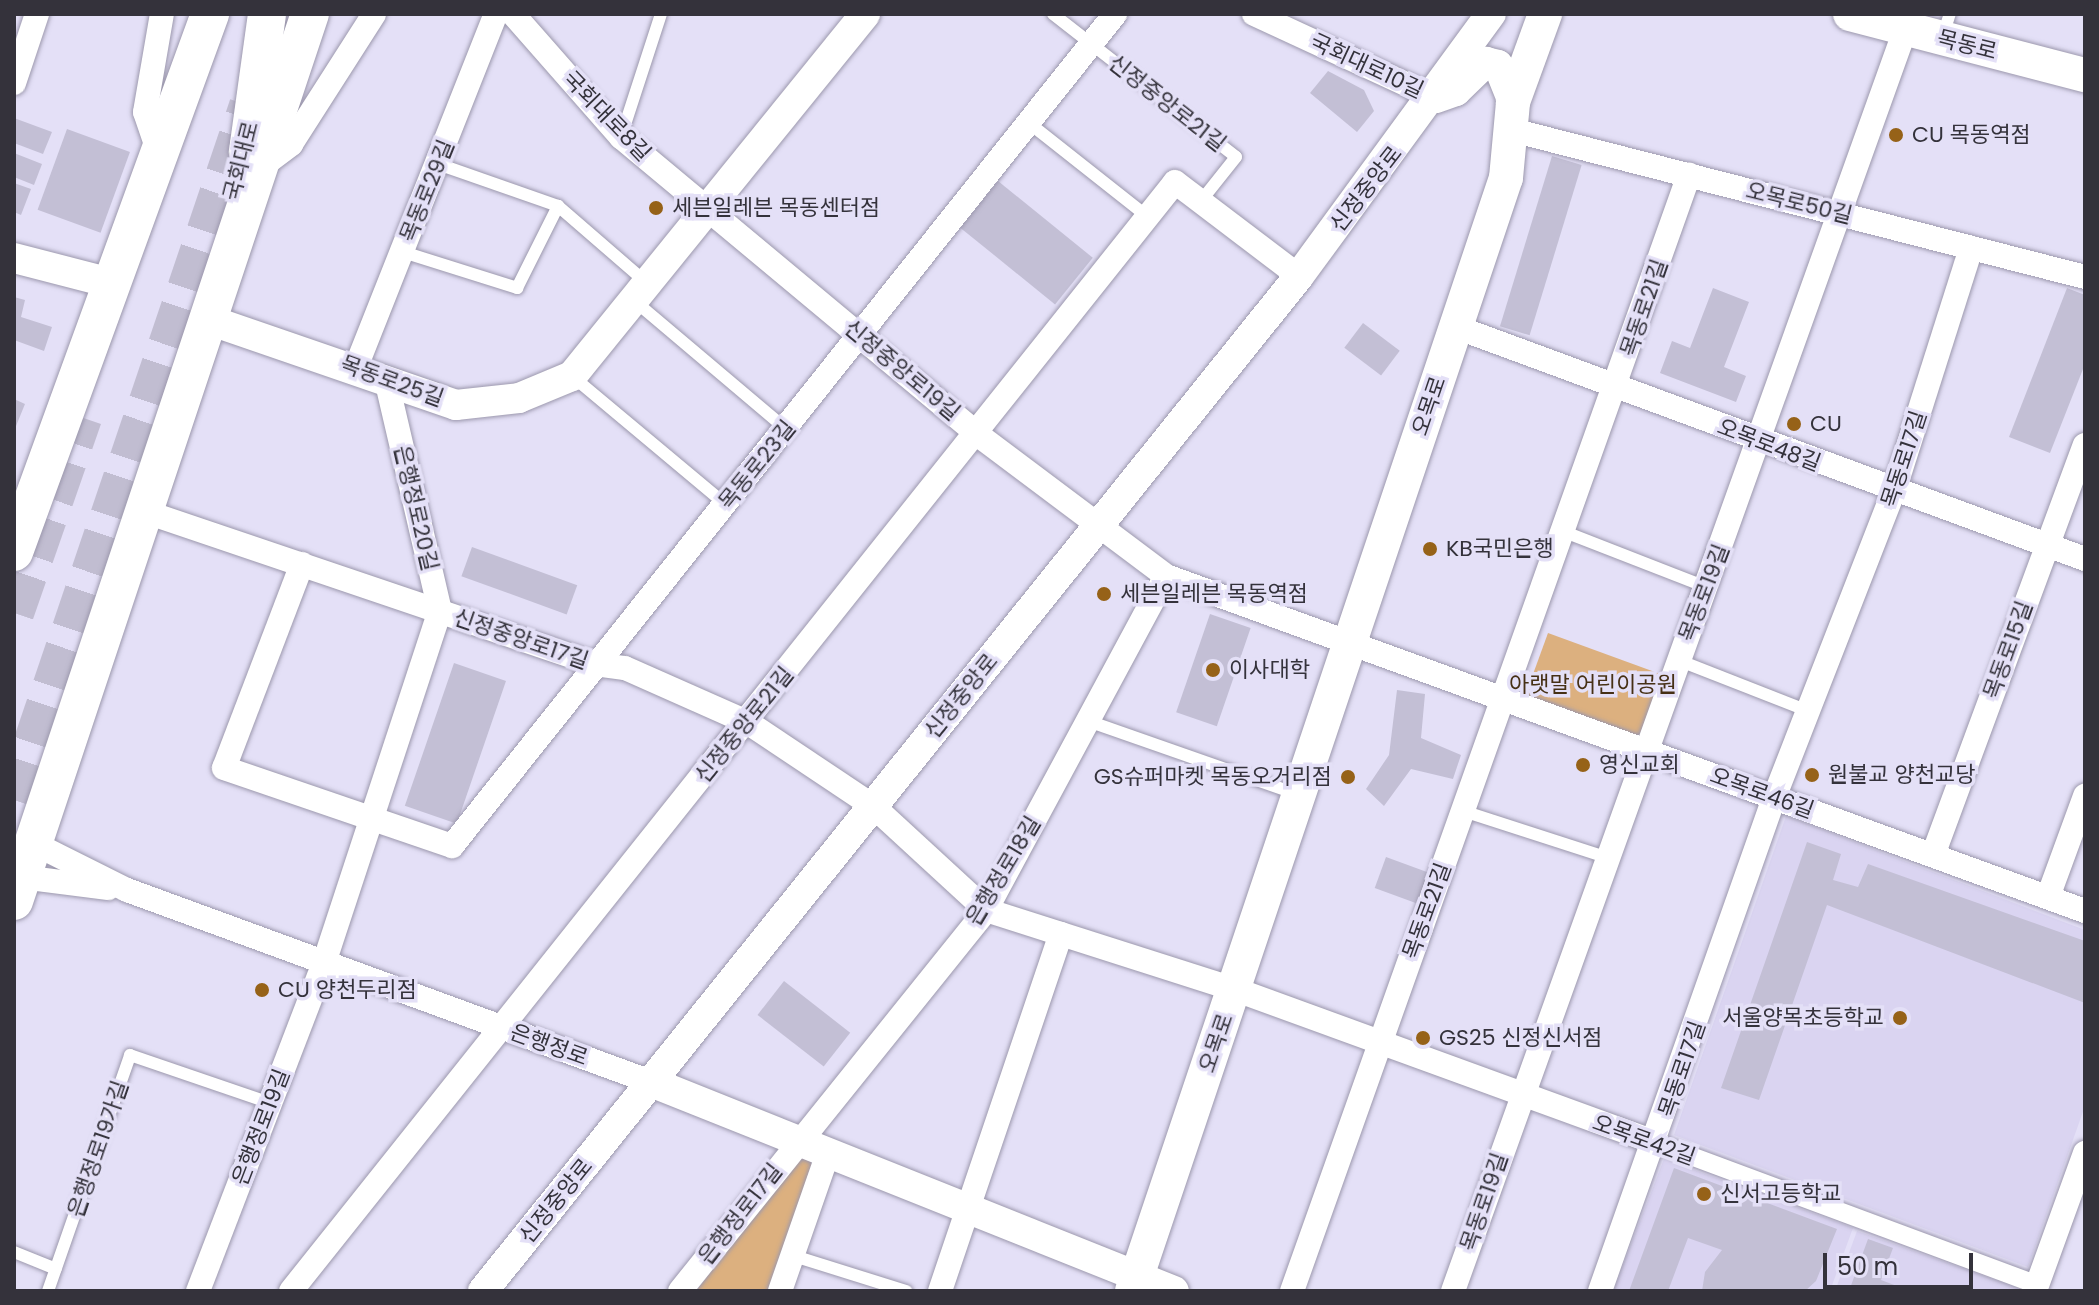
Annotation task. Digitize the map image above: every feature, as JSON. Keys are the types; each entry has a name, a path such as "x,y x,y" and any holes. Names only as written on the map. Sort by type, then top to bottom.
{"main road":[{"path":"14,552 210,14"},
{"path":"162,144 237,14"},
{"name":"국회대로","path":"214,315 222,233 249,145 253,71 267,14"},
{"path":"23,874 149,513 310,14"},
{"name":"오목로","path":"1135,1283 1506,178 1513,116 1545,14"},
{"name":"목동로","path":"1850,14 1905,30 1946,27 2085,75"}],"street":[{"path":"14,83 37,14"},
{"path":"162,14 145,112 162,144"},
{"path":"261,167 291,144 374,14"},
{"name":"목동로29길","path":"356,367 496,14"},
{"name":"국회대로8길","path":"513,14 621,137 710,211"},
{"name":"목동로25길","path":"214,315 456,405 519,398 572,376 644,295 865,14"},
{"name":"목동로23길","path":"369,818 452,846 595,664 862,336 1115,14"},
{"name":"국회대로10길","path":"1254,14 1436,98"},
{"name":"신정중앙로","path":"483,1291 1299,276 1436,98 1441,74 1491,14"},
{"name":"목동로19길","path":"1453,1291 1605,857 1760,442 1905,30"},
{"name":"신정중앙로","path":"1436,98 1456,91 1486,62 1498,65 1513,116"},
{"name":"오목로50길","path":"1513,116 1689,175 2085,277"},
{"name":"목동로21길","path":"1292,1291 1377,1045 1565,532 1689,175"},
{"name":"신정중앙로21길","path":"291,1291 1175,182 1299,276"},
{"name":"신정중앙로19길","path":"710,211 977,434 1100,523 1166,576"},
{"name":"목동로17길","path":"1600,1291 1656,1143 1774,798 1894,491 1971,248"},
{"path":"14,258 111,283"},
{"name":"오목로48길","path":"1456,327 1760,442 2085,559"},
{"name":"은행정로20길","path":"386,379 440,611"},
{"name":"목동로15길","path":"1933,855 2085,445"},
{"name":"신정중앙로17길","path":"149,513 595,664 625,668 747,722 873,806 986,910"},
{"path":"302,564 224,768 369,818"},
{"name":"오목로46길","path":"1166,576 1351,638 1644,751 2085,911"},
{"name":"은행정로18길","path":"799,1138 986,910 1166,576"},
{"path":"324,963 369,818 440,611"},
{"path":"2048,897 2085,796"},
{"name":"은행정로","path":"23,874 127,890 799,1138 828,1153 968,1208 1135,1283 1174,1291"},
{"name":"은행정로","path":"23,874 127,890"},
{"name":"오목로42길","path":"986,910 1234,989 1377,1045 1656,1143 2043,1289"},
{"path":"940,1291 1061,934"},
{"name":"은행정로19길","path":"198,1291 324,963"},
{"name":"은행정로17길","path":"680,1291 799,1138"},
{"path":"780,1291 828,1153"},
{"path":"2043,1289 2085,1153"}],"lane":[{"path":"621,137 661,14"},
{"path":"1053,14 1092,44"},
{"name":"신정중앙로21길","path":"1092,44 1236,157 1201,201"},
{"path":"1029,123 1148,217"},
{"path":"438,164 558,206 644,295 786,429"},
{"path":"403,252 517,288 558,206"},
{"path":"572,376 725,504"},
{"path":"1565,532 1706,587"},
{"path":"1678,660 1808,711"},
{"path":"1088,721 1299,795"},
{"path":"1463,811 1605,857"},
{"name":"은행정로19가길","path":"48,1291 130,1055 270,1103"},
{"path":"14,1252 56,1269"},
{"path":"791,1255 906,1291"}],"shaded area":[{"name":"서울양목초등학교","path":"1786,816 2085,930 2085,1106 2028,1267 1674,1135"},
{"name":"신서고등학교","path":"1664,1159 1853,1228 1830,1291 1613,1291"},
{"path":"1857,1231 2018,1288 2017,1291 1835,1291"}],"green space":[{"name":"아랫말 어린이공원","path":"1548,633 1662,674 1639,736 1525,695"},
{"path":"799,1157 812,1162 772,1291 696,1291"}],"building":[{"path":"1328,71 1364,90 1374,111 1357,132 1310,93"},
{"path":"14,118 52,132 43,154 14,143"},
{"path":"67,129 130,152 101,233 38,210"},
{"path":"14,153 42,164 34,185 14,177"},
{"path":"1552,156 1582,165 1530,335 1500,326"},
{"path":"998,181 1093,258 1055,304 960,228"},
{"path":"14,183 31,189 21,215 14,212"},
{"path":"1713,288 1749,302 1724,367 1746,376 1736,402 1660,373 1672,341 1690,348"},
{"path":"2067,288 2085,295 2085,364 2050,453 2009,437"},
{"path":"14,297 25,300 21,317 52,327 44,351 14,340"},
{"path":"1363,323 1400,351 1381,375 1344,348"},
{"path":"14,399 25,404 14,431"},
{"path":"472,547 577,585 567,614 461,576"},
{"name":"이사대학","path":"1210,614 1251,628 1217,726 1176,712"},
{"path":"454,663 506,681 457,824 405,806"},
{"path":"1397,690 1425,694 1421,738 1461,755 1453,779 1411,769 1384,806 1366,789 1389,755"},
{"path":"1807,842 1841,854 1833,880 1858,887 1868,864 2085,941 2085,1003 1827,905 1759,1100 1721,1088"},
{"path":"1386,857 1428,872 1417,903 1375,888"},
{"path":"784,981 850,1033 824,1067 758,1015"},
{"name":"신서고등학교","path":"1674,1168 1837,1229 1816,1281 1805,1291 1702,1291 1705,1272 1722,1250 1688,1238 1668,1291 1629,1291"},
{"path":"1868,1239 1893,1248 1881,1280 1910,1291 1849,1291"}],"tunnel":[{"path":"14,800 249,106"},
{"path":"14,613 82,418"}],"place":[{"name":"CU 목동역점","path":"1896,135"},
{"name":"세븐일레븐 목동센터점","path":"656,208"},
{"name":"CU","path":"1794,424"},
{"name":"KB국민은행","path":"1430,549"},
{"name":"세븐일레븐 목동역점","path":"1104,594"},
{"name":"이사대학","path":"1213,670"},
{"name":"영신교회","path":"1583,765"},
{"name":"원불교 양천교당","path":"1812,775"},
{"name":"GS슈퍼마켓 목동오거리점","path":"1348,777"},
{"name":"CU 양천두리점","path":"262,990"},
{"name":"서울양목초등학교","path":"1900,1018"},
{"name":"GS25 신정신서점","path":"1423,1038"},
{"name":"신서고등학교","path":"1704,1194"}]}
